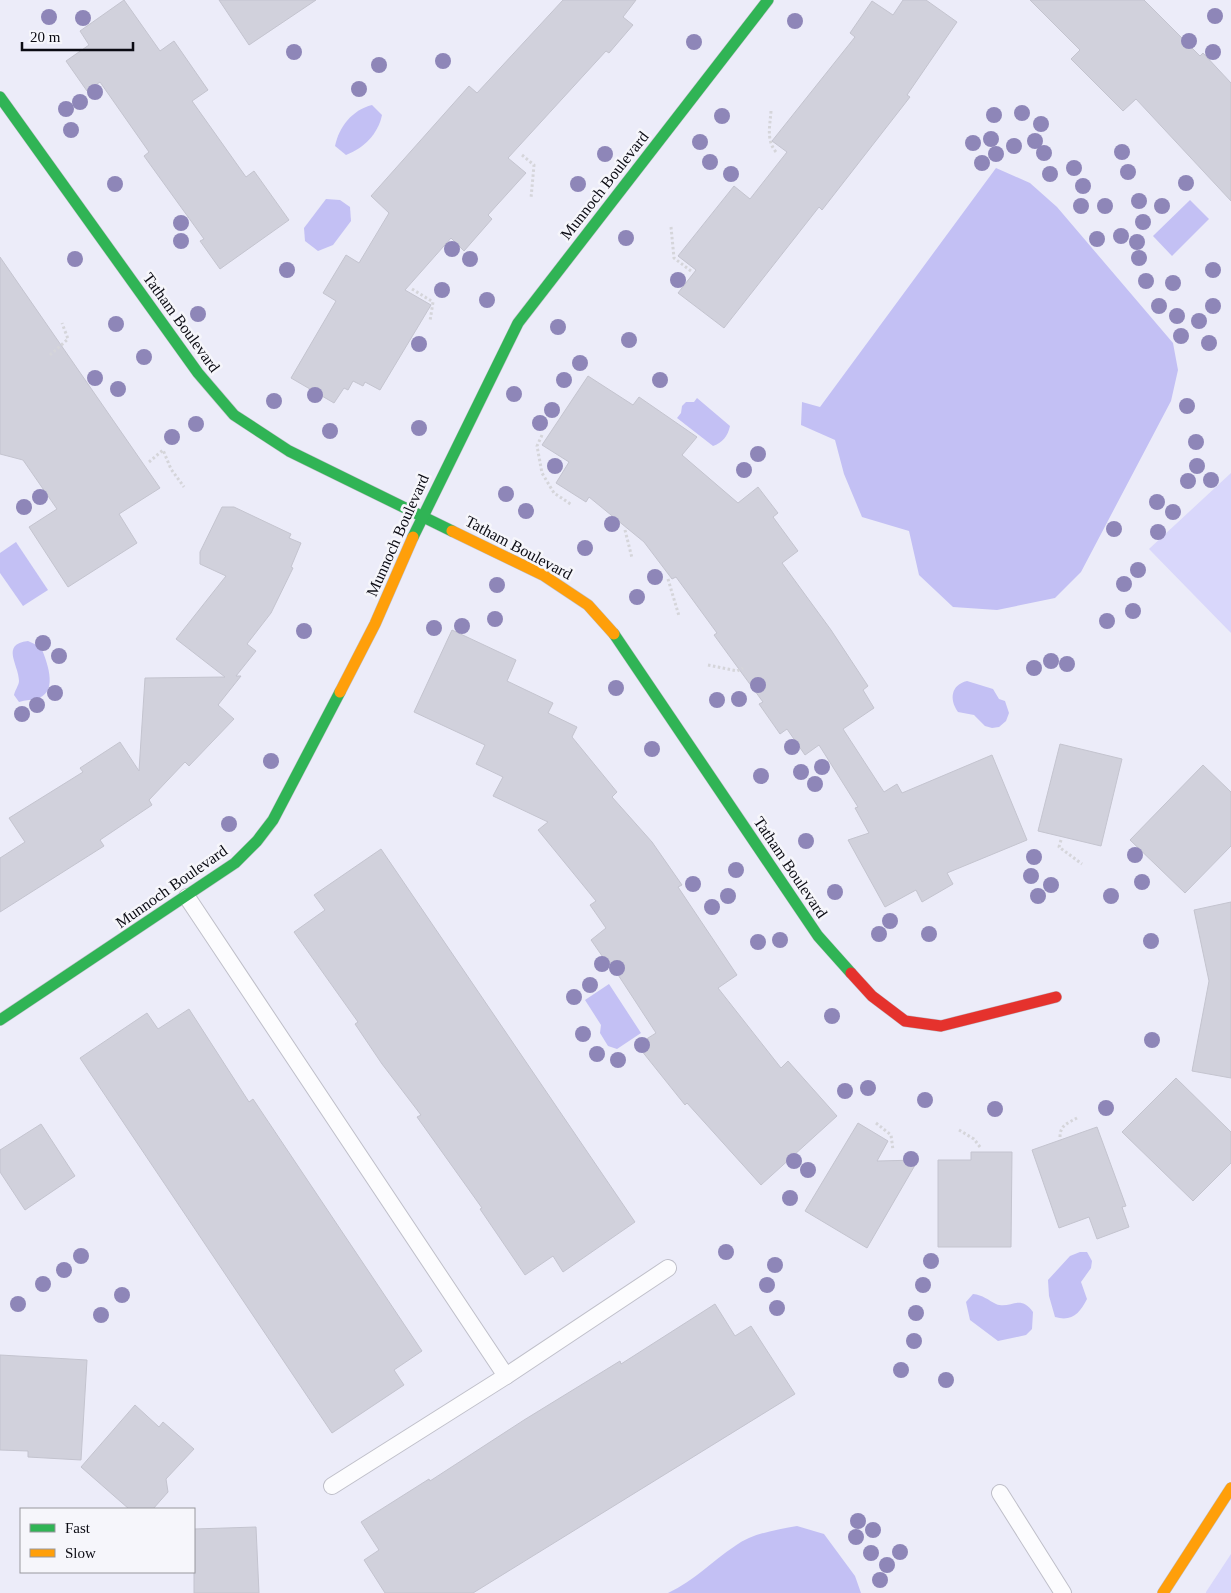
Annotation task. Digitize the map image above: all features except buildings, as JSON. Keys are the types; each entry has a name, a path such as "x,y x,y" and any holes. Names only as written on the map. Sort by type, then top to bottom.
{"street":[{"name":"Munnoch Boulevard","path":"0,1020 187,897 235,863 257,841 273,820 375,624 422,516 518,323 768,0"},
{"name":"Tatham Boulevard","path":"0,97 198,373 234,414 289,451 543,575 588,605 620,641 818,936 872,996 906,1021 941,1026 1056,997"},
{"path":"1163,1593 1231,1488"}],"lane":[{"path":"187,897 506,1376"},
{"path":"332,1486 506,1376 668,1268"},
{"path":"1000,1493 1063,1593"}],"path":[{"path":"771,111 769,135 771,146 776,152"},
{"path":"522,155 534,165 531,198"},
{"path":"671,227 674,258 691,271"},
{"path":"412,289 433,302 430,321"},
{"path":"50,355 68,339 62,323"},
{"path":"542,435 537,446 542,473 554,493 572,505"},
{"path":"148,462 164,450 171,469 184,487"},
{"path":"624,530 632,558"},
{"path":"668,579 679,616"},
{"path":"708,665 737,671 743,668"},
{"path":"1061,840 1059,847 1082,864"},
{"path":"1060,1137 1060,1130 1064,1125 1077,1118"},
{"path":"876,1123 891,1135 893,1150"},
{"path":"959,1130 974,1139 980,1147"}],"shaded area":[{"path":"372,105 382,115 374,134 359,148 346,155 335,146 343,126 358,111"},
{"path":"996,168 1030,183 1057,207 1173,343 1178,370 1171,401 1081,572 1055,598 997,610 953,607 919,575 909,531 862,517 844,474 835,440 801,425 802,402 820,407"},
{"path":"326,199 340,200 350,207 351,221 333,245 318,251 305,241 304,228"},
{"path":"1190,200 1209,219 1172,256 1153,236"},
{"path":"697,398 730,426 724,439 713,446 677,418 681,413 682,406 686,402 694,402"},
{"path":"1231,473 1231,633 1149,549"},
{"path":"16,542 48,590 23,606 0,573 0,553"},
{"path":"28,641 41,647 48,667 50,682 45,694 39,698 19,702 14,695 19,681 13,651 15,646"},
{"path":"967,681 993,689 999,699 1005,701 1009,713 1006,721 999,727 985,726 974,715 958,712 953,702 953,693 958,686"},
{"path":"609,984 641,1033 617,1049 608,1046 600,1033 601,1025 585,1000"},
{"path":"1080,1252 1087,1252 1092,1261 1091,1268 1081,1282 1087,1299 1075,1315 1066,1318 1055,1317 1049,1296 1048,1280 1070,1256"},
{"path":"973,1294 996,1304 1019,1303 1028,1306 1033,1312 1032,1329 1026,1335 998,1341 970,1320 966,1302"},
{"path":"797,1526 824,1534 855,1576 861,1593 668,1593 695,1577 726,1552 749,1538"},
{"path":"1231,1554 1231,1593 1206,1593 1206,1592"}],"traffic: fast":[{"path":"413,537 518,323 768,0"},
{"path":"0,97 198,373 234,415 289,451 452,531"},
{"path":"614,634 818,936 851,973"},
{"path":"0,1020 235,863 257,841 273,820 340,692"}],"traffic: slow":[{"path":"452,531 543,575 588,605 614,634"},
{"path":"340,692 375,624 413,537"},
{"path":"1163,1593 1231,1488"}],"traffic: jam":[{"path":"851,973 872,996 905,1021 941,1026 1056,997"}]}
